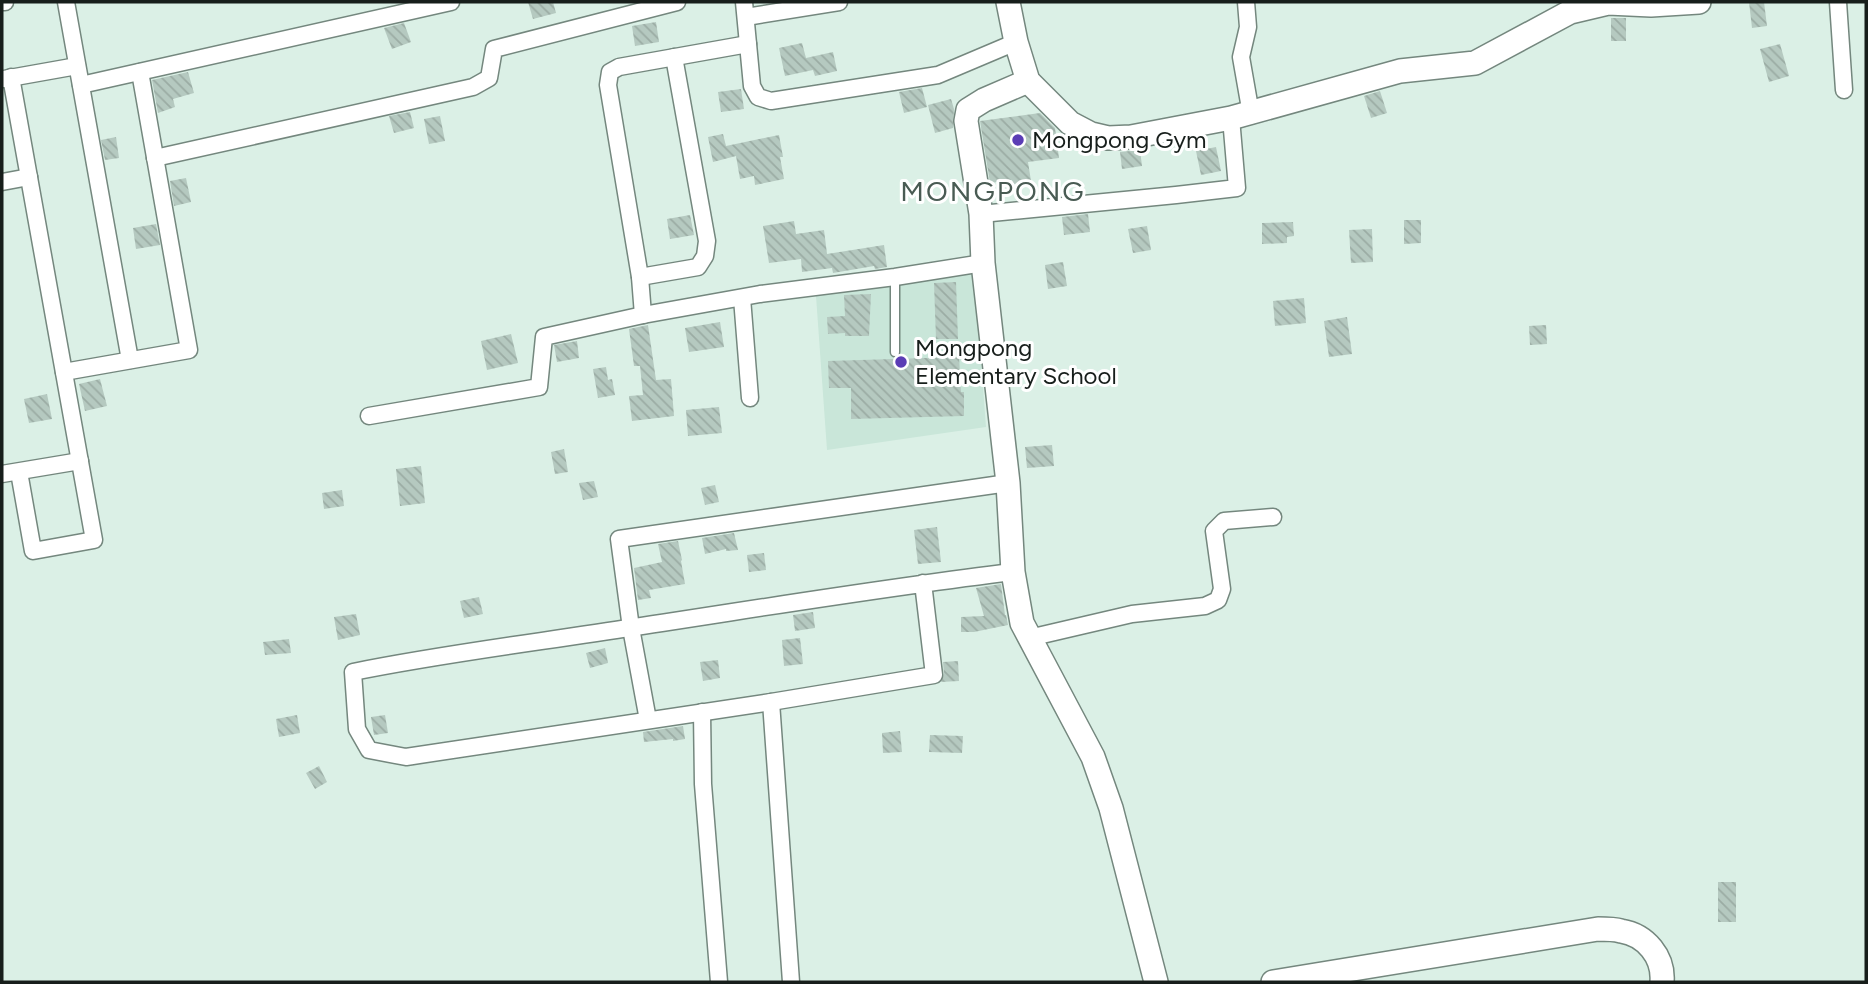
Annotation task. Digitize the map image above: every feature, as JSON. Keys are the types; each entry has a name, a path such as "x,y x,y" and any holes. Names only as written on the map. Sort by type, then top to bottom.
{"street":[{"path":"66,2 130,360"},
{"path":"81,85 451,2"},
{"path":"155,158 473,87 489,78 494,49 677,2"},
{"path":"839,2 745,10 752,86 758,97 771,101 939,75 1016,42"},
{"path":"1008,2 1028,81 1070,123 1091,135 1108,138 1131,137 1241,116 1399,71 1475,64 1570,12 1608,3 1651,5 1699,2"},
{"path":"981,214 1237,188 1241,57 1248,27 1246,2"},
{"path":"1838,2 1844,90"},
{"path":"643,315 640,276 608,85 610,72 619,67 748,44"},
{"path":"640,276 698,267 705,256 707,241 674,57"},
{"path":"19,471 33,551 94,540 29,177 7,78 77,66"},
{"path":"64,372 189,350 139,72"},
{"path":"1028,81 968,110 966,121 981,214 983,262 1008,483 1013,572 1023,623 1029,638 1093,757 1111,808 1156,982"},
{"path":"2,182 29,177"},
{"path":"369,416 540,387 544,337 643,315 760,294 983,262"},
{"path":"742,298 750,398"},
{"path":"2,474 80,461"},
{"path":"648,720 631,628 619,539 1008,483"},
{"path":"1029,638 1132,614 1205,606 1218,600 1222,589 1214,531 1224,521 1273,517"},
{"path":"923,583 934,675 406,757 369,750 357,729 353,672 422,658 923,583 1013,572"},
{"path":"771,702 791,982"},
{"path":"702,712 703,784 719,982"},
{"path":"1273,982 1598,929 1623,931 1640,938 1656,953 1662,970 1662,982"}],"lane":[{"path":"895,276 895,352"}],"shaded area":[{"name":"Mongpong Elementary School","path":"974,269 986,427 827,450 816,296"}],"building":[{"path":"528,2 553,2 556,13 533,19"},
{"path":"1749,2 1764,2 1767,26 1752,28"},
{"path":"1611,18 1626,18 1626,41 1611,41"},
{"path":"656,22 659,42 635,46 632,26"},
{"path":"404,23 411,42 392,49 384,28"},
{"path":"802,43 806,58 833,52 837,71 815,76 813,70 785,76 779,48"},
{"path":"1780,44 1789,76 1769,82 1760,49"},
{"path":"188,72 194,93 173,99 175,107 158,113 152,80"},
{"path":"922,88 927,107 904,113 899,92"},
{"path":"741,89 744,109 721,112 718,92"},
{"path":"1380,91 1387,113 1371,118 1364,96"},
{"path":"951,99 954,109 953,128 935,133 928,105"},
{"path":"410,112 414,128 394,133 389,116"},
{"name":"Mongpong Gym","path":"1040,113 1055,128 1059,158 1028,162 1031,181 1013,184 1012,180 990,183 980,121"},
{"path":"440,116 445,141 429,144 424,119"},
{"path":"723,134 726,146 779,135 784,179 755,185 754,176 740,179 736,156 713,162 708,137"},
{"path":"116,137 119,158 105,160 101,140"},
{"path":"1216,147 1221,171 1201,175 1196,151"},
{"path":"1140,150 1142,166 1122,169 1120,152"},
{"path":"186,178 191,202 174,206 170,181"},
{"path":"1088,214 1090,232 1064,235 1062,217"},
{"path":"690,215 694,235 670,239 667,219"},
{"path":"1404,220 1421,220 1421,243 1404,244"},
{"path":"794,221 796,234 824,230 827,254 884,245 887,267 875,269 874,266 833,273 832,268 802,272 801,259 769,263 763,226"},
{"path":"1293,222 1294,236 1287,237 1287,243 1262,244 1262,223"},
{"path":"156,224 160,245 136,249 133,228"},
{"path":"1147,226 1151,250 1133,253 1128,229"},
{"path":"1372,229 1373,262 1351,263 1349,230"},
{"path":"1063,262 1067,286 1048,289 1045,265"},
{"path":"956,282 958,339 936,339 934,283"},
{"path":"871,294 869,336 828,334 827,317 845,316 844,295"},
{"path":"1304,298 1306,323 1275,326 1273,301"},
{"path":"1347,317 1352,354 1329,357 1324,321"},
{"path":"720,322 724,347 689,352 685,328"},
{"path":"648,325 656,380 671,379 674,416 632,421 629,396 643,395 640,366 634,366 629,329"},
{"path":"1546,325 1547,344 1530,345 1529,326"},
{"path":"511,334 518,363 487,370 481,341"},
{"path":"577,341 579,358 557,362 554,345"},
{"path":"959,357 964,416 851,419 851,388 829,388 828,361"},
{"path":"606,367 615,395 598,398 593,369"},
{"path":"100,379 107,406 85,411 79,384"},
{"path":"47,394 52,419 29,423 24,399"},
{"path":"719,407 722,433 688,436 686,410"},
{"path":"1052,445 1054,466 1027,468 1025,447"},
{"path":"564,449 568,472 555,474 551,452"},
{"path":"421,466 425,503 400,506 396,469"},
{"path":"594,481 598,497 583,500 579,483"},
{"path":"715,485 719,502 705,505 701,488"},
{"path":"342,490 344,506 324,509 322,493"},
{"path":"937,527 941,562 918,564 914,530"},
{"path":"734,533 738,550 726,549 705,554 702,538"},
{"path":"678,541 685,584 649,590 651,598 638,600 634,568 662,562 658,544"},
{"path":"764,553 766,570 749,572 747,555"},
{"path":"1001,584 1008,625 961,632 961,617 984,616 976,588"},
{"path":"479,597 483,614 464,618 460,601"},
{"path":"813,612 815,628 795,631 793,615"},
{"path":"356,614 360,635 338,640 334,617"},
{"path":"800,638 803,664 784,666 782,640"},
{"path":"289,639 291,653 265,655 263,642"},
{"path":"605,648 608,663 590,668 586,653"},
{"path":"718,660 720,678 703,681 700,662"},
{"path":"958,661 959,681 941,682 944,674 943,662"},
{"path":"297,715 300,733 279,737 276,719"},
{"path":"385,715 388,733 374,735 371,717"},
{"path":"683,726 685,739 644,742 643,732"},
{"path":"900,731 902,752 883,753 882,733"},
{"path":"930,735 963,736 962,753 929,752"},
{"path":"319,766 327,782 315,789 306,773"},
{"path":"1718,882 1736,882 1736,922 1718,922"}],"place":[{"name":"Mongpong Gym","path":"1018,140"},
{"name":"Mongpong Elementary School","path":"901,362"}],"district":[{"name":"MONGPONG","path":"993,191"}]}
